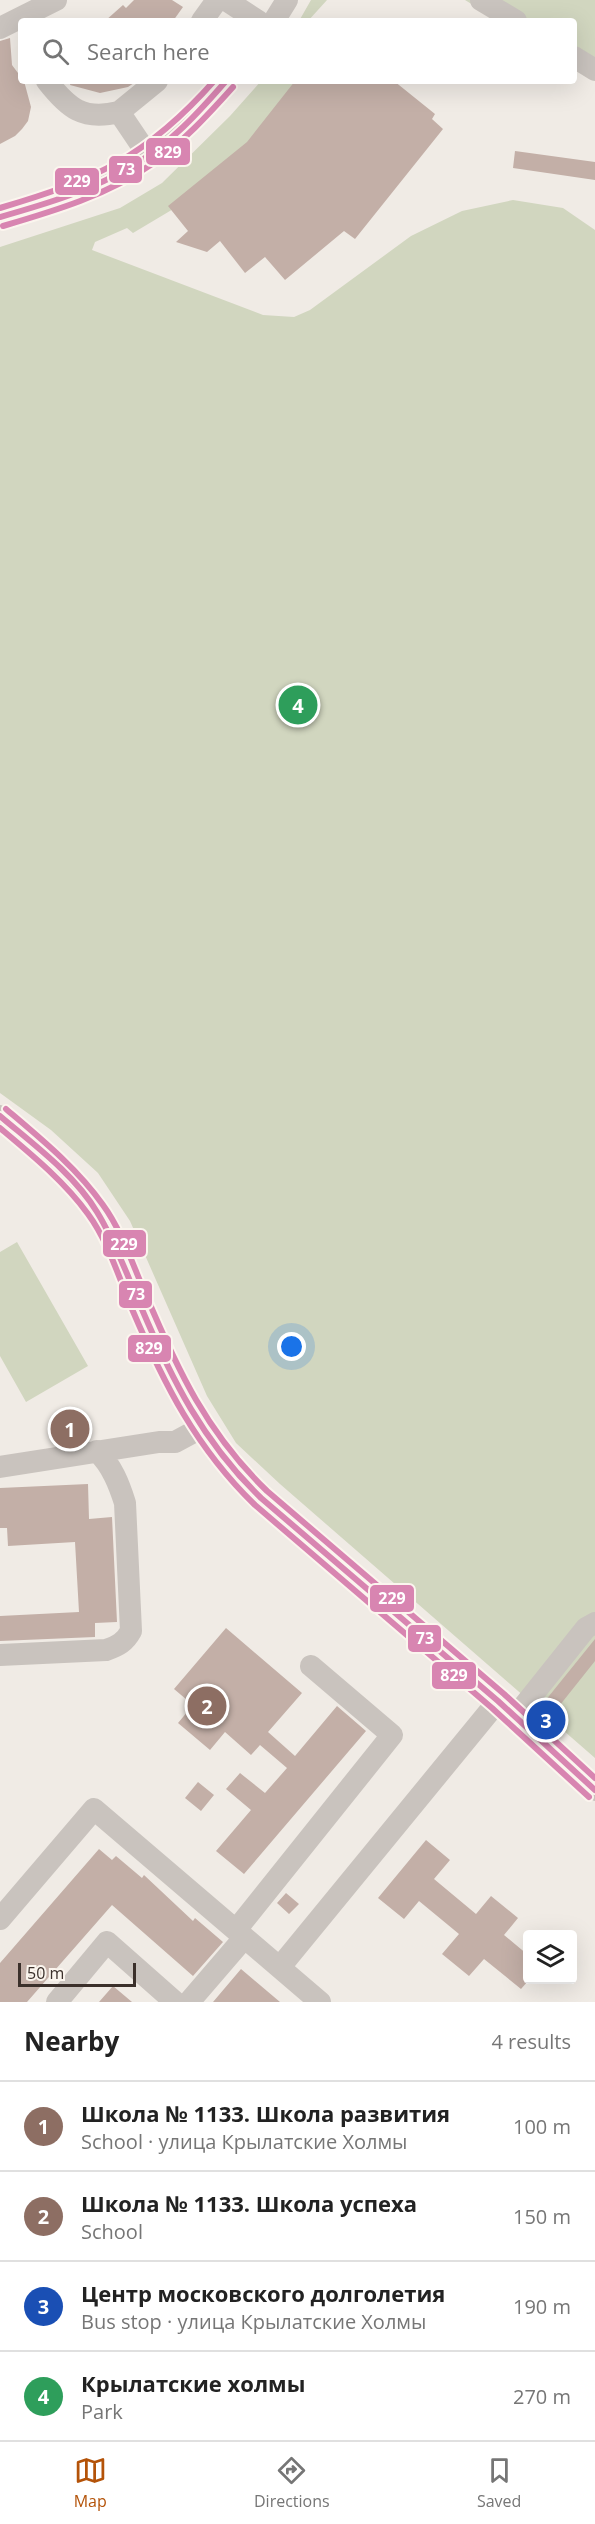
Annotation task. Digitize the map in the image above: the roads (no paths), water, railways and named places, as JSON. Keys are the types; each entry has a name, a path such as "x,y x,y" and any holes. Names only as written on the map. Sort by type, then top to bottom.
{"street":[{"path":"22,18 56,0"},
{"path":"204,18 217,0"},
{"path":"226,0 253,18"},
{"path":"276,18 287,0"},
{"path":"481,0 511,18"},
{"path":"577,59 595,70"},
{"path":"49,84 61,100 74,110 89,115 119,112 153,84"},
{"path":"0,217 112,177 148,155 186,124 223,84"},
{"path":"119,112 148,155"},
{"path":"0,1116 58,1166 97,1211 179,1389 201,1428 234,1471 261,1498 498,1701 595,1790"},
{"path":"0,1467 159,1442 175,1442 201,1428"},
{"path":"0,1655 106,1650 118,1646 127,1638 131,1630 126,1503 120,1485 104,1458 97,1451"},
{"path":"514,1717 585,1628 595,1623"},
{"path":"189,2002 392,1735 311,1666"},
{"path":"280,1967 498,1701"},
{"path":"0,1919 94,1809 320,2002"},
{"path":"57,2002 107,1942 175,2002"}],"place":[{"name":"Крылатские холмы","path":"298,705"},
{"name":"Школа № 1133. Школа развития","path":"70,1429"},
{"name":"Школа № 1133. Школа успеха","path":"207,1706"},
{"name":"Центр московского долголетия","path":"546,1720"}]}
